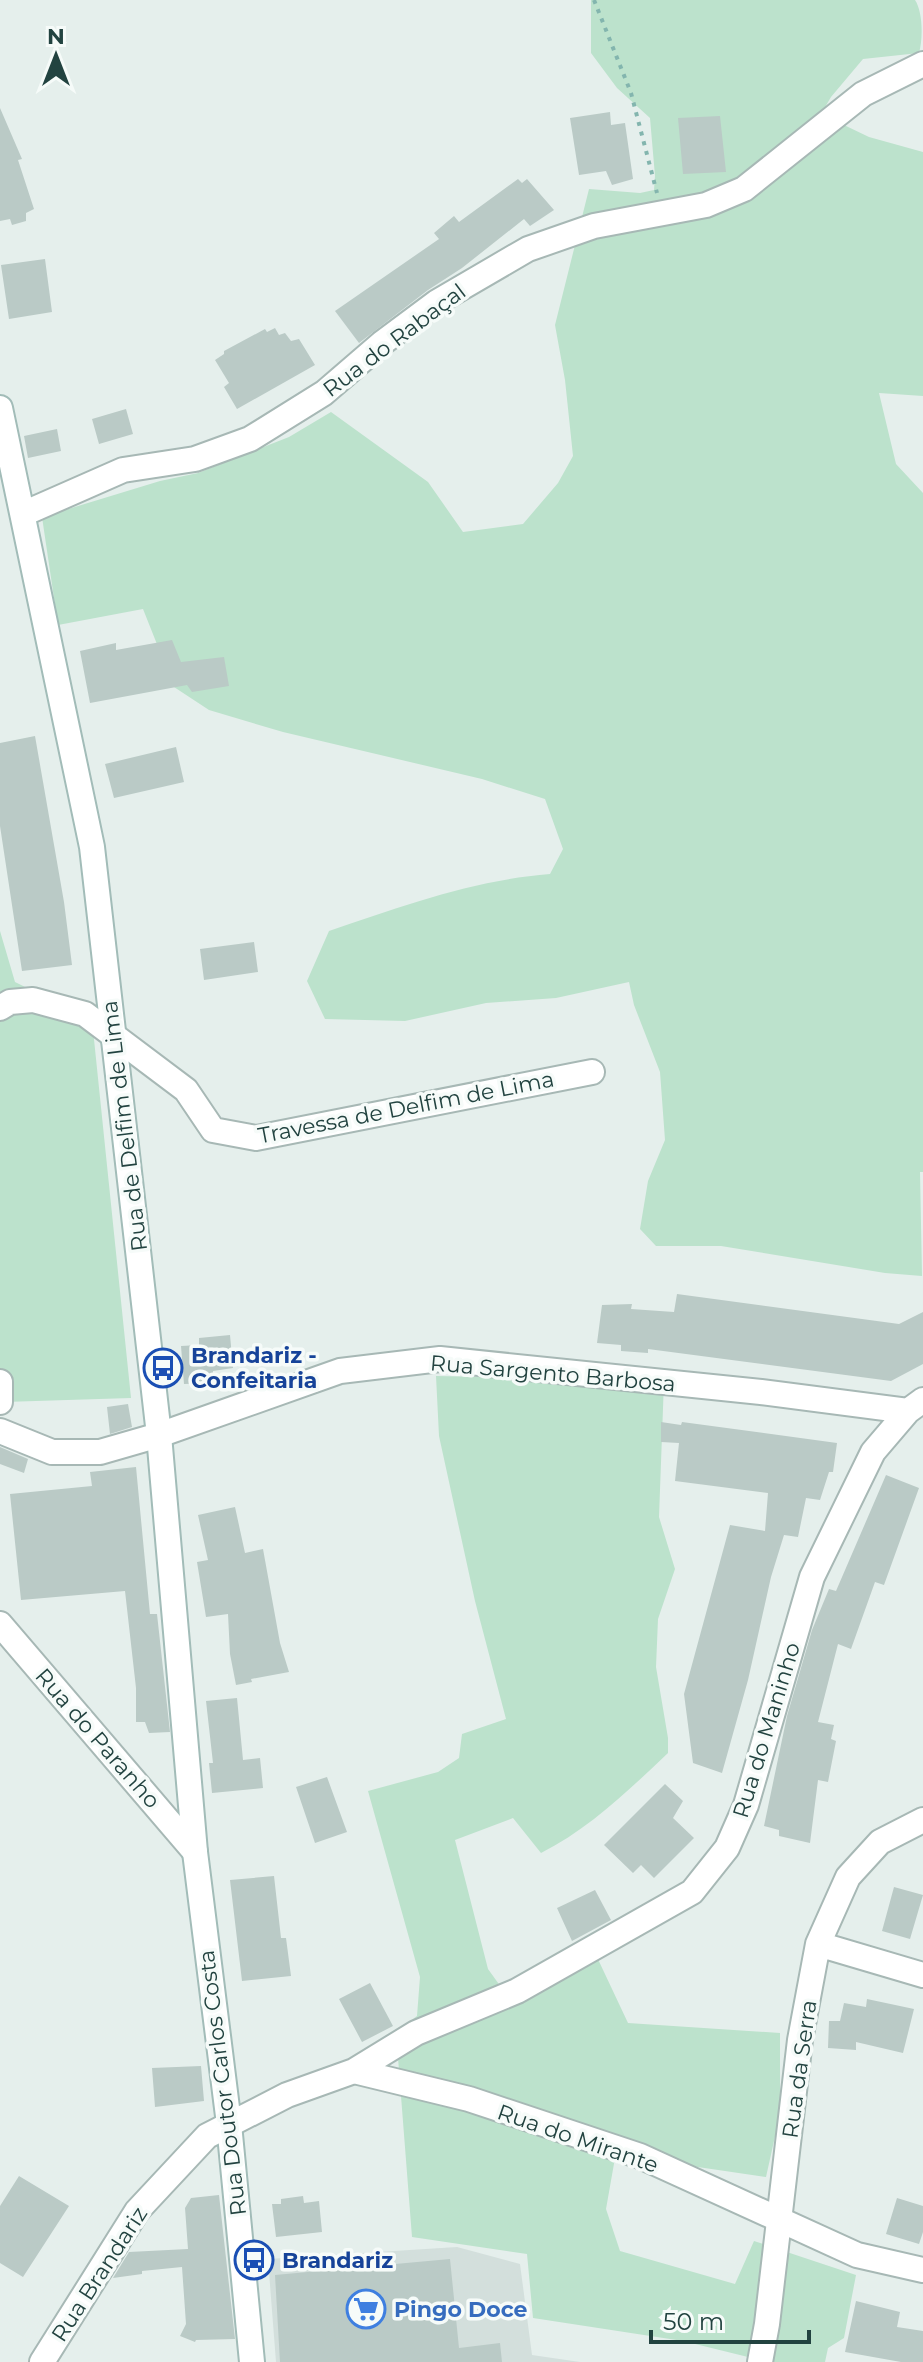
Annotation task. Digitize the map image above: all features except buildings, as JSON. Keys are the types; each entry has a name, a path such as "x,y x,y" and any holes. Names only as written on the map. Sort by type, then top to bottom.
{"street":[{"name":"Rua do Rabaçal","path":"23,514 123,470 195,459 250,439 324,393 382,343 437,302 528,249 594,226 706,205 744,189 863,94 923,64"},
{"name":"Rua de Delfim de Lima","path":"0,408 92,847 159,1435 195,1852"},
{"name":"Travessa de Delfim de Lima","path":"0,1008 10,1002 33,1000 85,1014 186,1090 213,1130 256,1138 592,1072"},
{"name":"Rua Sargento Barbosa","path":"0,1431 52,1452 100,1452 159,1435 340,1371 440,1359 916,1406"},
{"path":"0,1382 0,1402"},
{"name":"Rua do Maninho","path":"354,2071 416,2033 517,1991 692,1892 727,1848 746,1805 812,1577 873,1452 916,1406"},
{"name":"Rua do Paranho","path":"0,1624 195,1852"},
{"name":"Rua da Serra","path":"760,2362 800,2040 818,1944 848,1877 880,1842 923,1820"},
{"name":"Rua Doutor Carlos Costa","path":"195,1852 229,2124 252,2362"},
{"path":"818,1944 923,1975"},
{"path":"229,2124 287,2095 354,2071"},
{"name":"Rua do Mirante","path":"354,2071 469,2099 640,2156 857,2255 923,2270"},
{"name":"Rua Brandariz","path":"42,2362 137,2211 207,2136 229,2124"}],"path":[{"path":"594,0 631,93 663,215"}],"shaded area":[{"name":"Pingo Doce","path":"457,2247 520,2264 532,2355 580,2362 276,2362 268,2259"}],"green space":[{"path":"591,0 915,0 920,11 922,33 919,53 863,59 821,114 869,137 923,152 923,396 879,393 896,464 923,493 922,1276 885,1273 721,1246 656,1246 640,1229 648,1181 665,1140 660,1072 634,1005 629,982 556,998 486,1003 405,1021 325,1019 307,981 329,931 465,888 550,874 563,849 545,799 482,779 283,732 209,710 174,687 143,609 58,625 42,517 160,481 198,473 289,437 331,412 428,482 463,532 523,524 558,483 573,456 565,380 555,325 589,189 640,193 654,190 655,176 650,118 617,88 591,53"},
{"path":"0,931 15,982 92,1020 131,1398 4,1402 0,1376"},
{"path":"436,1376 664,1381 659,1517 675,1569 658,1619 656,1667 668,1753 592,1820 541,1853 513,1818 455,1840 488,1969 511,2001 596,1955 628,2023 780,2033 780,2114 766,2177 615,2158 606,2209 620,2251 735,2284 754,2241 856,2275 844,2338 828,2348 825,2362 748,2362 748,2357 683,2341 533,2318 527,2254 412,2237 396,2032 417,2016 420,1977 368,1791 438,1772 459,1758 462,1734 506,1719 475,1601 439,1436"}],"place":[{"name":"Brandariz - Confeitaria","path":"163,1368"},
{"name":"Brandariz","path":"254,2260"},
{"name":"Pingo Doce","path":"366,2309"}]}
